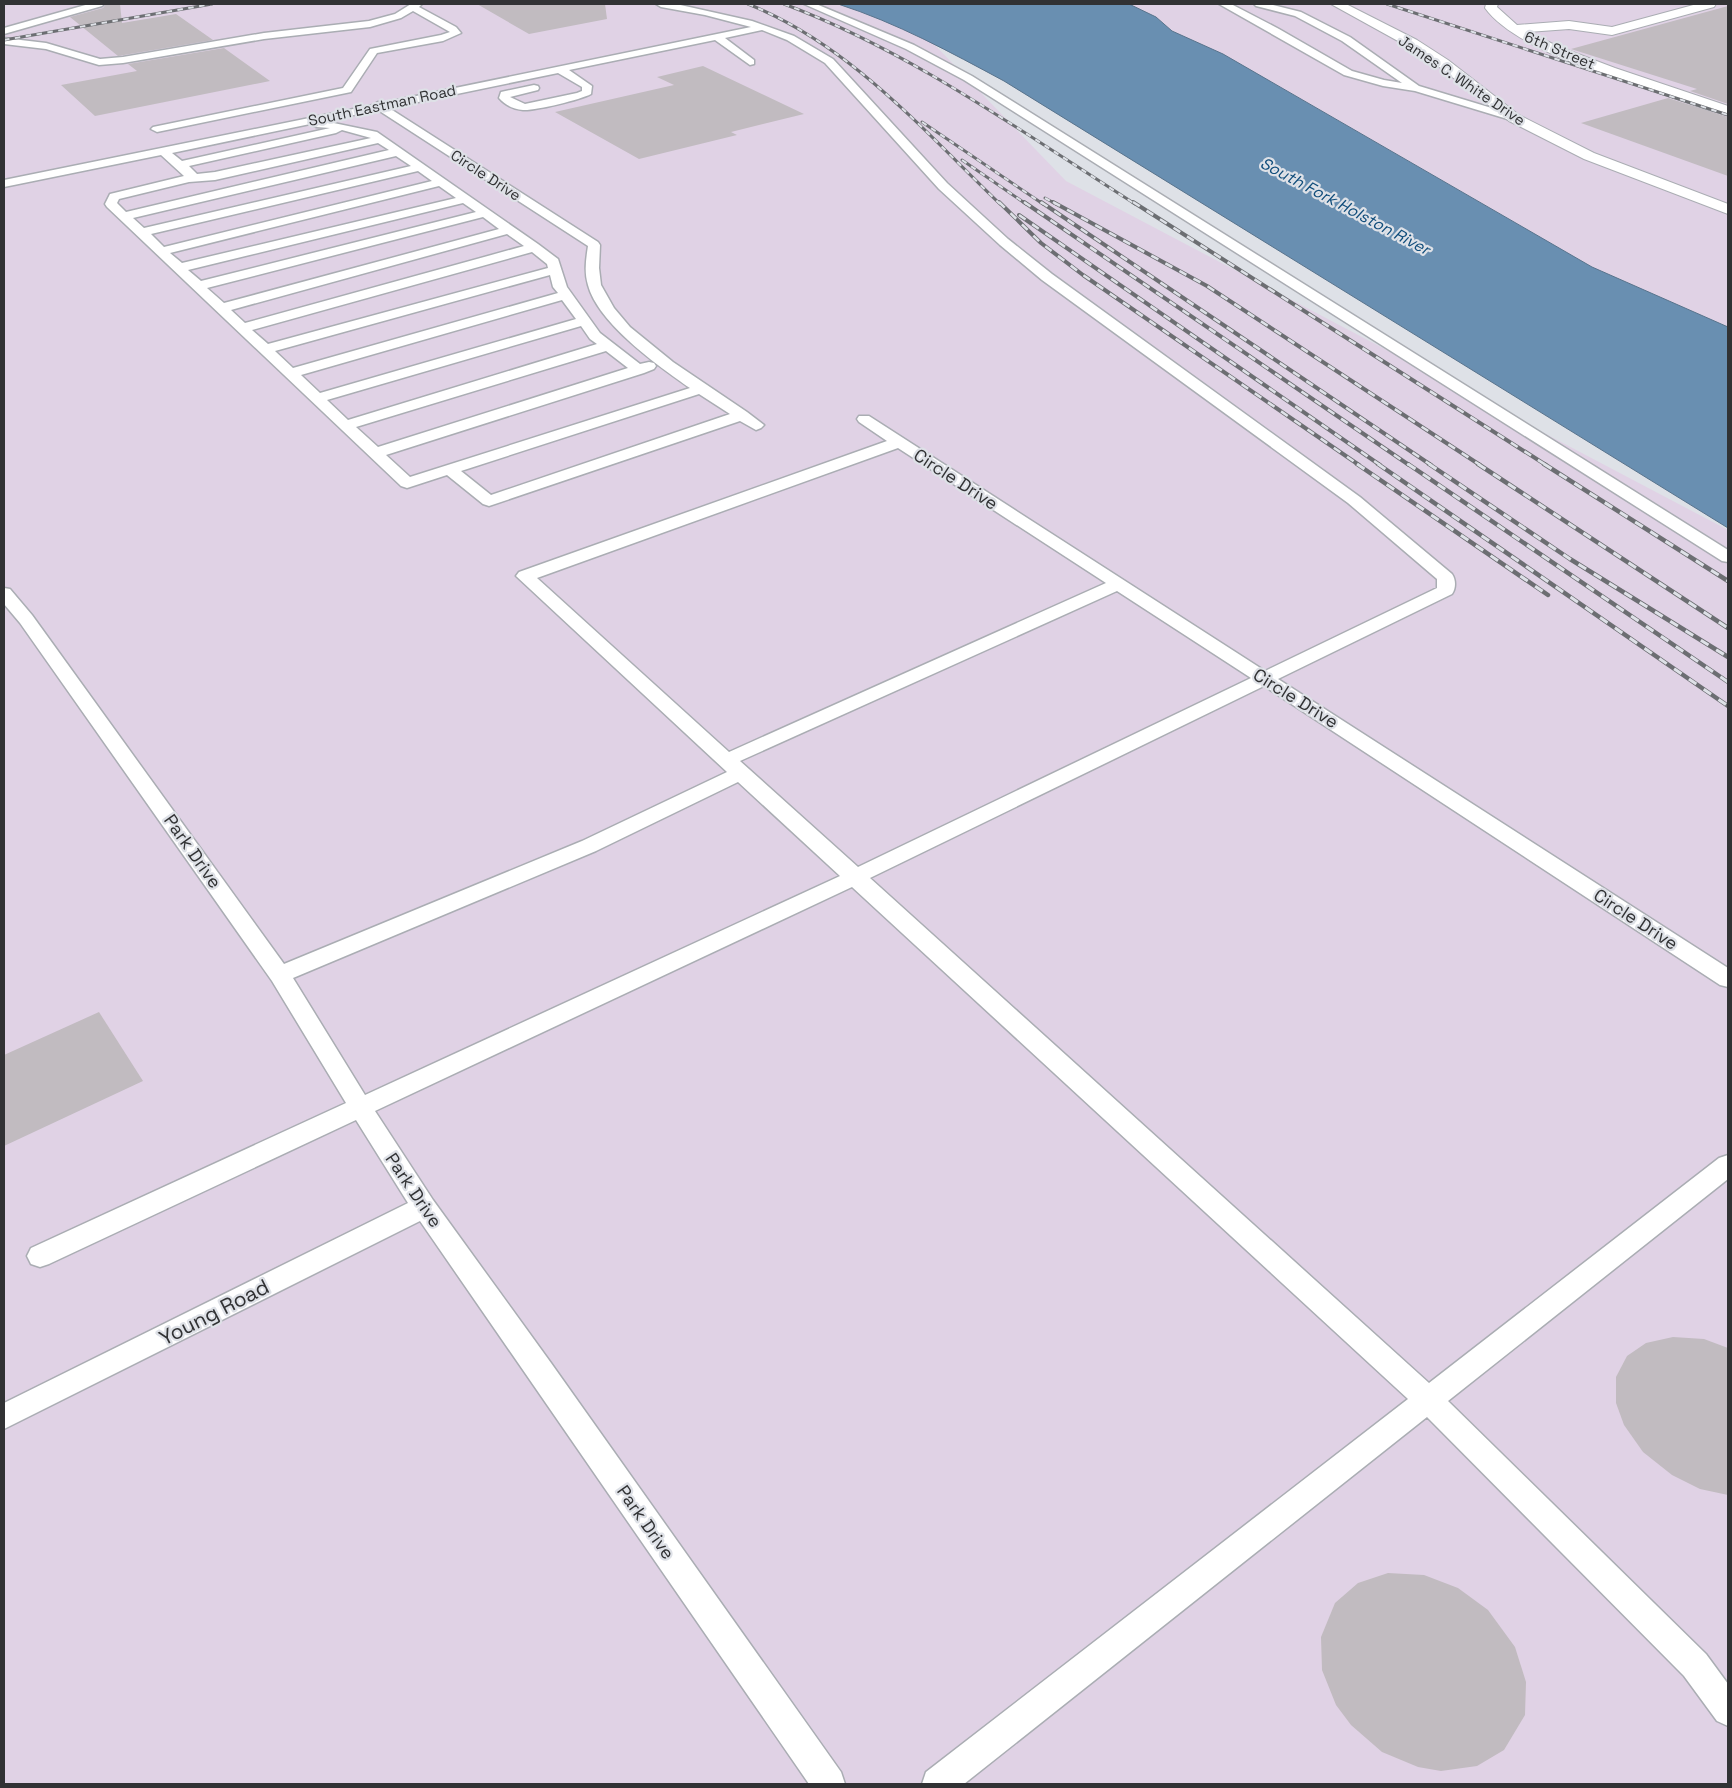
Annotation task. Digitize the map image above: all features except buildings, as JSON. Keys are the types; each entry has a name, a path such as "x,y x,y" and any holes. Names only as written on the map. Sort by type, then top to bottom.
{"street":[{"name":"James C. White Drive","path":"1337,4 1412,43 1443,63 1514,118 1597,160 1728,209"},
{"name":"6th Street","path":"1492,4 1491,8 1497,16 1527,38 1640,82 1728,111"},
{"path":"1514,29 1569,25 1612,32 1710,4"}],"lane":[{"path":"4,31 99,4"},
{"path":"40,1256 855,877 1446,590 1446,578 1354,500 1047,277 1004,242 943,186 829,61 800,42 735,18 660,4"},
{"path":"809,4 910,47 968,78 1728,557"},
{"path":"1224,4 1348,72 1383,83 1416,88 1514,118"},
{"path":"1259,4 1298,14 1346,39 1416,88"},
{"path":"4,42 46,46 99,62 133,59 264,36 370,24 385,21 415,5 453,29 456,33 443,38 374,51 347,90 157,129"},
{"name":"South Eastman Road","path":"4,184 378,105 760,28"},
{"path":"716,36 750,62"},
{"path":"542,86 505,94 504,98 515,105 525,107 580,96 587,92 587,86 559,69"},
{"path":"556,83 571,77"},
{"name":"Circle Drive","path":"378,105 594,245 593,276 596,290 617,319 664,362"},
{"path":"298,122 346,128 373,134 534,247 553,262 560,287 595,336 639,370"},
{"path":"180,165 346,128"},
{"path":"379,139 215,176 189,178 114,197 111,204 408,483 703,388"},
{"path":"163,151 191,174 189,178"},
{"path":"124,216 397,152"},
{"path":"142,233 420,167"},
{"path":"161,251 441,182"},
{"path":"179,268 464,199"},
{"path":"198,286 486,214"},
{"path":"222,308 510,230"},
{"path":"243,328 534,247"},
{"path":"266,349 555,270"},
{"path":"291,373 565,295"},
{"path":"318,398 583,321"},
{"path":"346,425 607,346"},
{"path":"376,452 664,362 756,424"},
{"path":"450,470 489,501 742,415"},
{"name":"Circle Drive","path":"864,419 1408,769 1728,979"},
{"path":"899,442 525,576 1428,1400 1696,1665 1728,1710"},
{"path":"280,975 589,846 734,766 1118,584"},
{"name":"Park Drive","path":"4,593 26,619 280,975 360,1107 424,1207 547,1379 829,1784"},
{"path":"938,1784 1728,1165"},
{"name":"Young Road","path":"4,1417 424,1207"}],"shaded area":[{"path":"4,4 838,4 871,15 931,41 1066,181 1728,530 1728,1784 4,1784"},
{"path":"1129,4 1728,4 1728,327 1592,267 1223,54 1172,31 1156,17"}],"water":[{"name":"South Fork Holston River","path":"838,4 1129,4 1156,17 1172,31 1223,54 1592,267 1728,327 1728,528 1004,81 902,29"}],"railway":[{"path":"4,40 212,4"},
{"path":"748,4 785,21 819,42 852,66 883,91 1000,204"},
{"path":"784,4 831,23 921,69 1008,121 1135,204"},
{"path":"1387,4 1728,115"},
{"path":"922,122 1043,204"},
{"path":"962,160 1026,204"},
{"path":"1045,198 1056,204"},
{"path":"999,202 1041,243 1083,275 1359,465"},
{"path":"1024,202 1409,465"},
{"path":"1041,202 1431,465"},
{"path":"1053,202 1207,286 1480,465"},
{"path":"1133,202 1546,465"},
{"path":"1019,215 1380,465"},
{"path":"1357,464 1548,595"},
{"path":"1378,464 1728,706"},
{"path":"1408,464 1728,682"},
{"path":"1429,464 1570,559 1728,657"},
{"path":"1478,464 1728,628"},
{"path":"1544,464 1728,581"}]}
